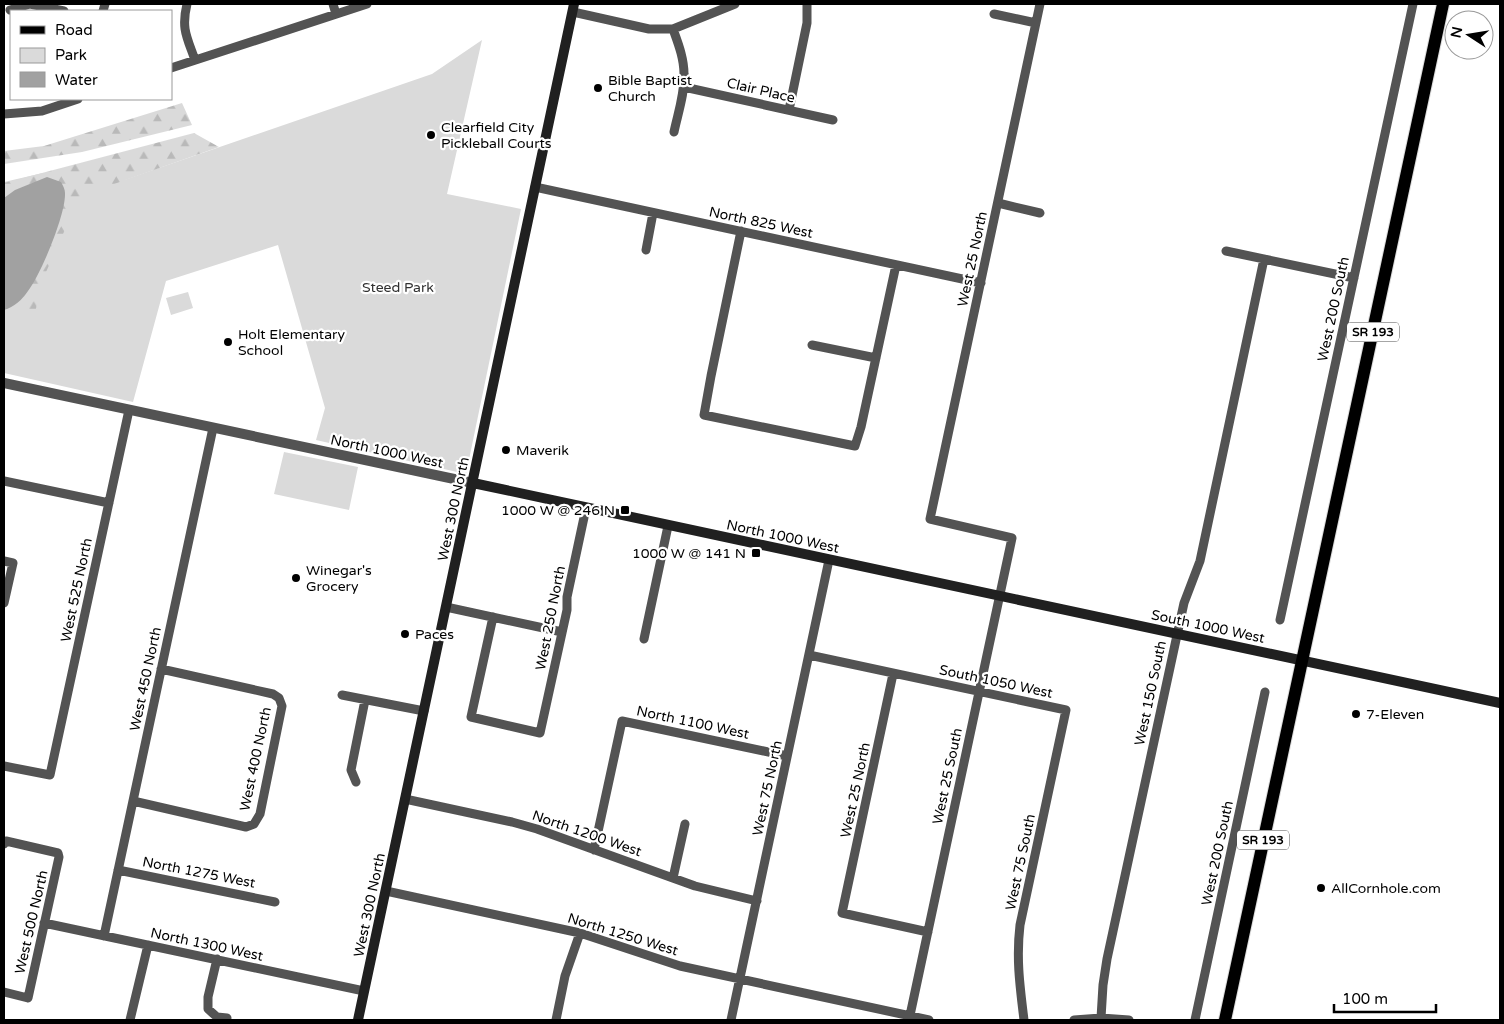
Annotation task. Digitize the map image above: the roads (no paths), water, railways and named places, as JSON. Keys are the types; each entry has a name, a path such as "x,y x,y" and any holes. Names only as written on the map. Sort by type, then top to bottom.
{"main road":[{"name":"SR 193","path":"1225,1020 1443,4"},
{"name":"West 300 North","path":"358,1020 573,8"},
{"name":"North 1000 West","path":"473,483 910,577"},
{"name":"South 1000 West","path":"910,577 1500,703"}],"street":[{"path":"10,10 30,4 59,10"},
{"path":"187,4 184,32 195,60"},
{"path":"333,4 336,14"},
{"path":"172,68 367,4"},
{"path":"573,8 649,29 673,29 735,4"},
{"path":"789,110 807,22 807,4"},
{"name":"West 25 North","path":"1012,538 930,519 1040,4"},
{"name":"West 200 South","path":"1280,620 1413,4"},
{"path":"994,14 1036,23"},
{"path":"673,29 683,58 684,74 684,87 674,132"},
{"name":"Clair Place","path":"684,87 832,120"},
{"path":"4,114 42,110 75,100"},
{"name":"North 825 West","path":"535,187 981,283"},
{"path":"998,204 1040,213"},
{"path":"646,250 653,213"},
{"path":"741,232 704,415 855,446 896,265"},
{"path":"1226,251 1354,278"},
{"name":"West 150 South","path":"1101,1018 1107,959 1184,603 1200,561 1264,259"},
{"path":"812,345 876,358"},
{"name":"North 1000 West","path":"4,383 473,483"},
{"name":"West 525 North","path":"4,766 50,775 129,410"},
{"name":"West 450 North","path":"104,936 213,428"},
{"path":"4,481 109,503"},
{"name":"West 250 North","path":"493,618 471,717 540,733 586,508"},
{"path":"644,639 668,526"},
{"name":"West 25 South","path":"909,1018 1012,538"},
{"name":"West 75 North","path":"731,1020 829,560"},
{"path":"4,603 8,562"},
{"path":"446,607 562,632"},
{"name":"South 1050 West","path":"809,656 1066,710"},
{"name":"West 400 North","path":"133,801 246,827 254,824 260,814 282,706 279,698 273,694 161,669"},
{"name":"West 25 North","path":"893,674 842,913 928,932"},
{"name":"West 200 South","path":"1195,1020 1266,692"},
{"path":"342,695 424,711"},
{"path":"356,782 351,770 365,700"},
{"name":"West 75 South","path":"1024,1020 1017,951 1020,925 1066,710"},
{"name":"North 1100 West","path":"594,850 622,721 787,756"},
{"name":"North 1200 West","path":"405,800 537,829 712,891 756,901"},
{"path":"673,878 685,824"},
{"name":"West 500 North","path":"4,992 28,998 59,857 58,852 5,843"},
{"name":"North 1275 West","path":"118,870 275,902"},
{"name":"North 1250 West","path":"386,890 580,932 680,966 909,1018 929,1020"},
{"name":"North 1300 West","path":"44,923 364,991"},
{"path":"556,1020 565,976 580,932"},
{"path":"130,1020 148,945"},
{"path":"217,960 208,998 208,1009 217,1017 227,1018"},
{"path":"1074,1020 1101,1018 1129,1020"}],"water":[{"path":"47,177 61,182 65,190 64,203 57,229 28,291 18,303 4,310 4,198 15,190"}],"place":[{"name":"Bible Baptist Church","path":"598,88"},
{"name":"Clearfield City Pickleball Courts","path":"431,135"},
{"name":"Holt Elementary School","path":"228,342"},
{"name":"Maverik","path":"506,450"},
{"name":"1000 W @ 246 N","path":"625,510"},
{"name":"1000 W @ 141 N","path":"756,553"},
{"name":"Winegar's Grocery","path":"296,578"},
{"name":"Paces","path":"405,634"},
{"name":"7-Eleven","path":"1356,714"},
{"name":"AllCornhole.com","path":"1321,888"}],"park label":[{"name":"Steed Park","path":"398,287"}]}
